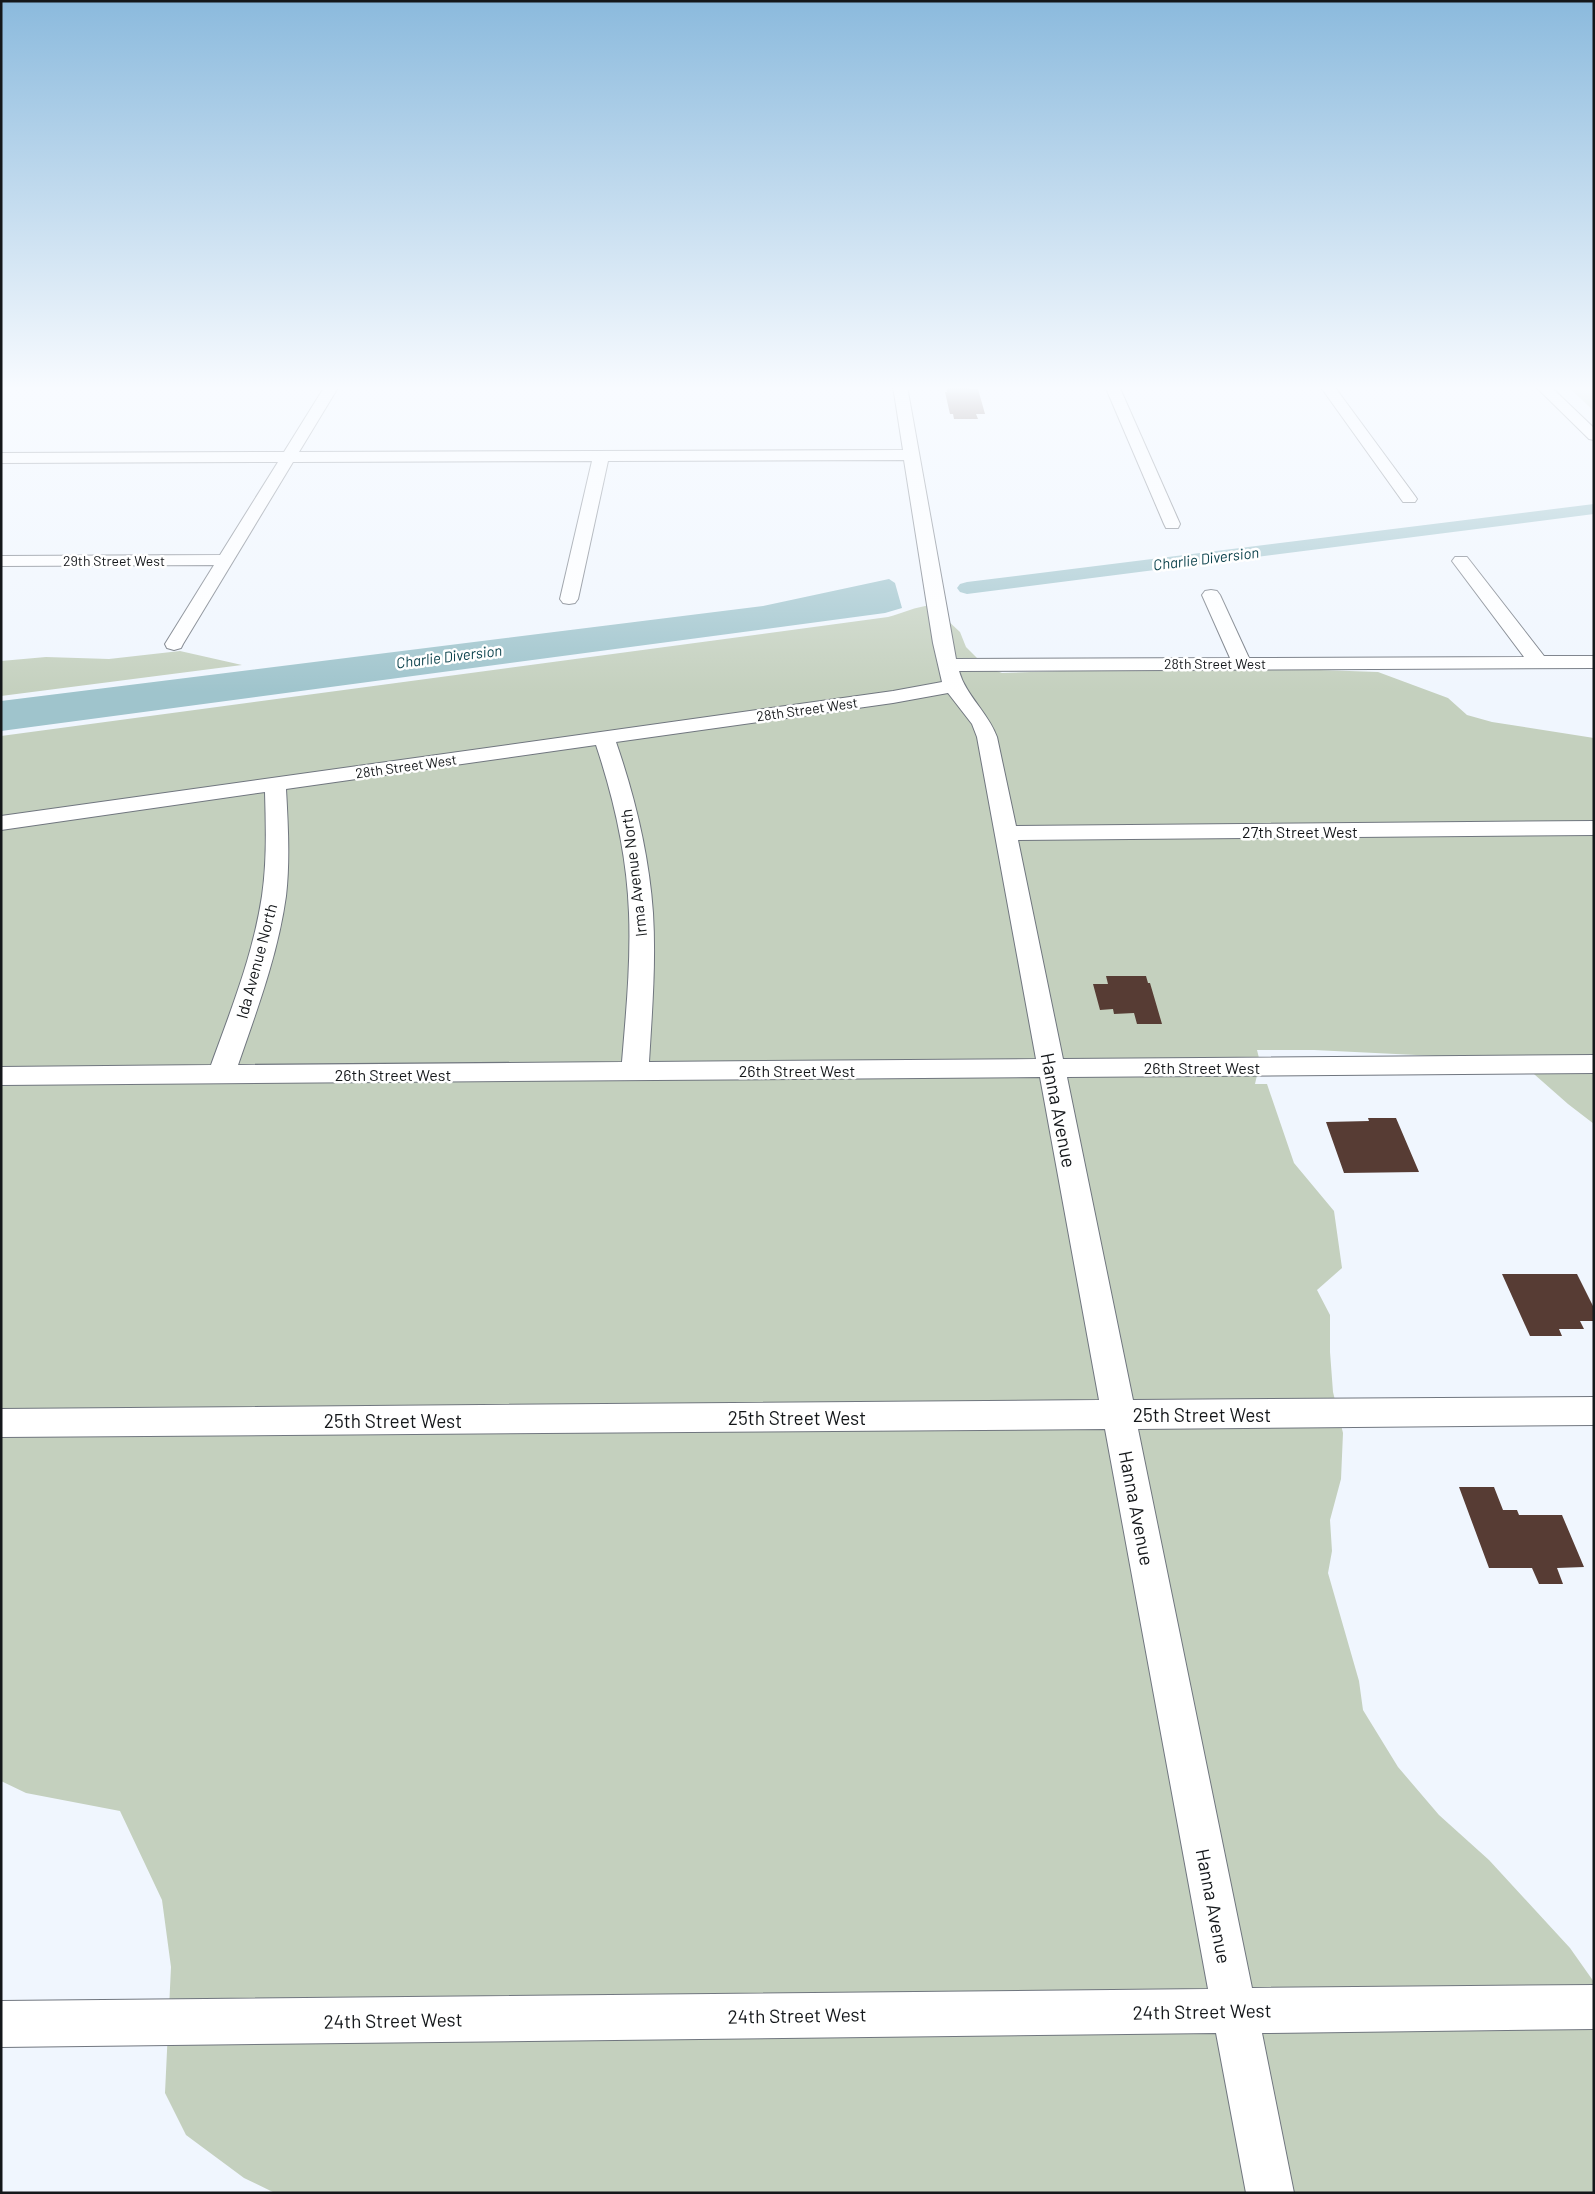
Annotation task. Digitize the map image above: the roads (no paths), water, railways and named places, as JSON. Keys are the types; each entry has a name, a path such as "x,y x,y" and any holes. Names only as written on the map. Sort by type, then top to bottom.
{"street":[{"path":"174,644 270,488"},
{"path":"569,599 594,488"},
{"path":"917,488 941,635 951,675"},
{"path":"1157,488 1172,524"},
{"path":"1401,488 1409,499"},
{"name":"29th Street West","path":"1,561 226,560"},
{"path":"1461,562 1538,662"},
{"path":"1211,595 1242,663"},
{"name":"28th Street West","path":"1,823 893,697 951,675 1242,663 1594,662"},
{"name":"Hanna Avenue","path":"951,675 982,723 987,737 1270,2193"},
{"name":"Irma Avenue North","path":"604,738 624,803 632,844 640,912 641,971 635,1071"},
{"name":"Ida Avenue North","path":"221,1074 248,996 274,895 277,831 274,785"},
{"name":"27th Street West","path":"1007,833 1594,828"},
{"name":"26th Street West","path":"1,1076 1594,1064"},
{"name":"25th Street West","path":"1,1423 1594,1411"},
{"name":"24th Street West","path":"1,2024 1594,2007"}],"water":[{"path":"889,579 895,583 902,608 885,613 1,731 1,701 763,606"}],"waterway":[{"name":"Charlie Diversion","path":"967,588 1594,509"}]}
